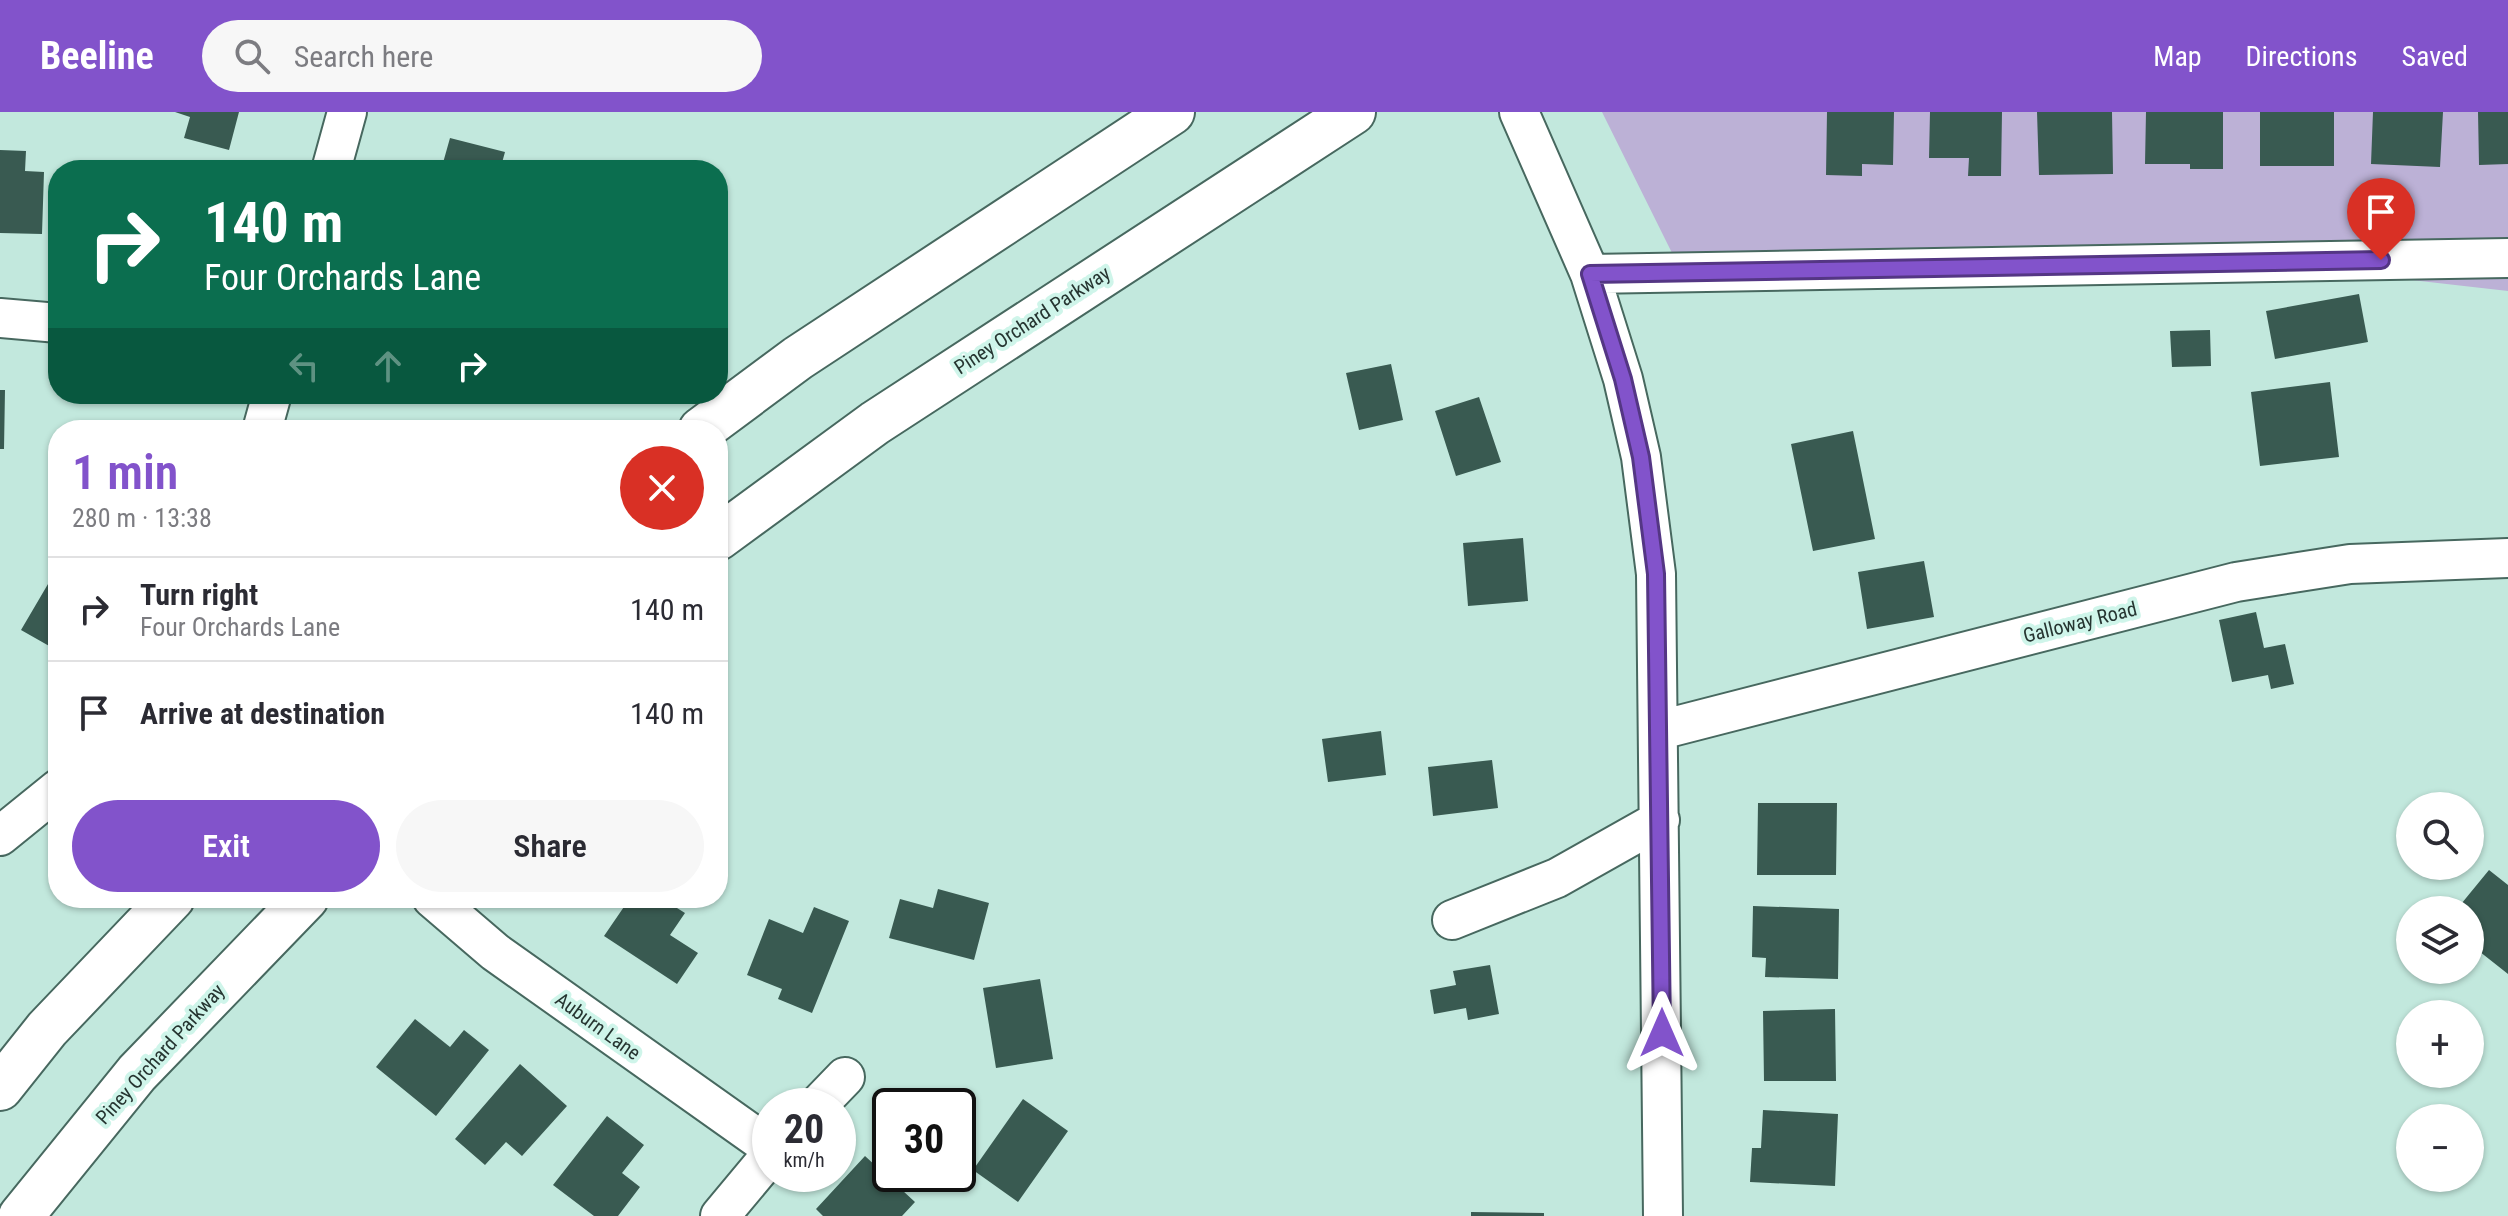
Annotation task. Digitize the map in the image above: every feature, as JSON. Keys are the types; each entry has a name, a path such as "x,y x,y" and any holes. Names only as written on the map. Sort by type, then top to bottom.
{"main road":[{"path":"714,420 798,358 1172,112"},
{"name":"Piney Orchard Parkway","path":"728,531 875,423 1353,112"},
{"path":"0,1088 47,1029 162,908"},
{"name":"Piney Orchard Parkway","path":"21,1216 137,1073 296,908"}],"street":[{"path":"334,160 347,112"},
{"path":"1519,112 1590,274 1623,379 1641,457 1656,574 1663,1216"},
{"path":"1590,274 2508,258"},
{"path":"0,318 48,322"},
{"name":"Galloway Road","path":"1660,730 2236,582 2350,564 2508,558"},
{"path":"0,836 48,797"},
{"path":"1452,920 1557,878 1660,820"},
{"name":"Auburn Lane","path":"444,908 495,952 752,1134"},
{"path":"834,1088 845,1077"},
{"path":"720,1216 752,1178"}],"shaded area":[{"path":"1602,112 2508,112 2508,291 2200,256 1675,259"}],"building":[{"path":"175,112 239,112 229,150 184,138 190,117"},
{"path":"1827,112 1894,112 1893,165 1862,164 1862,176 1826,175"},
{"path":"1930,112 2002,112 2001,176 1968,176 1969,158 1929,158"},
{"path":"2037,112 2112,112 2113,174 2039,175"},
{"path":"2146,112 2223,112 2223,169 2190,169 2190,164 2145,164"},
{"path":"2260,112 2334,112 2334,166 2260,166"},
{"path":"2373,112 2443,112 2440,167 2371,164"},
{"path":"2478,112 2508,112 2508,164 2479,165"},
{"path":"450,138 505,152 503,160 444,160"},
{"path":"0,150 26,151 25,171 44,172 42,234 0,233"},
{"path":"2359,294 2368,342 2275,359 2266,311"},
{"path":"2210,330 2211,366 2172,367 2170,331"},
{"path":"1391,364 1403,420 1359,430 1346,373"},
{"path":"2330,382 2339,457 2260,466 2251,392"},
{"path":"0,390 5,390 4,449 0,449"},
{"path":"1479,397 1501,462 1456,476 1435,411"},
{"path":"1853,431 1875,539 1813,551 1791,444"},
{"path":"1523,538 1528,601 1468,606 1463,543"},
{"path":"1924,561 1934,617 1867,629 1858,572"},
{"path":"48,584 48,645 21,630"},
{"path":"2256,612 2264,648 2285,644 2294,684 2271,689 2268,675 2232,682 2219,620"},
{"path":"1381,731 1386,775 1328,782 1322,739"},
{"path":"1492,760 1498,808 1433,816 1428,767"},
{"path":"1758,803 1837,803 1836,875 1757,875"},
{"path":"2489,870 2508,885 2508,974 2484,955 2484,896 2468,896 2484,880"},
{"path":"938,889 989,903 974,960 889,938 900,899 933,908"},
{"path":"1753,906 1839,909 1838,979 1765,977 1766,958 1752,957"},
{"path":"814,907 849,921 812,1013 778,999 782,989 747,975 769,919 803,933"},
{"path":"623,908 677,908 685,913 670,935 698,953 677,984 604,936"},
{"path":"1490,965 1499,1014 1468,1020 1466,1008 1434,1014 1430,990 1456,985 1453,971"},
{"path":"1040,979 1053,1059 996,1068 983,988"},
{"path":"1835,1009 1836,1081 1764,1081 1763,1011"},
{"path":"415,1019 450,1047 464,1030 489,1050 436,1116 376,1067"},
{"path":"520,1064 567,1106 522,1156 506,1142 485,1165 455,1139"},
{"path":"1023,1099 1068,1131 1018,1202 976,1172 976,1166"},
{"path":"1763,1110 1838,1114 1835,1186 1750,1182 1752,1148 1761,1148"},
{"path":"607,1116 644,1145 622,1173 640,1187 618,1216 594,1216 553,1185"},
{"path":"865,1156 872,1162 872,1192 904,1192 915,1202 902,1216 823,1216 816,1209 832,1192 856,1192 856,1166"},
{"path":"1471,1212 1544,1213 1544,1216 1471,1216"}],"route":[{"path":"1662,1033 1656,574 1641,457 1623,379 1590,274 2381,260"}]}
